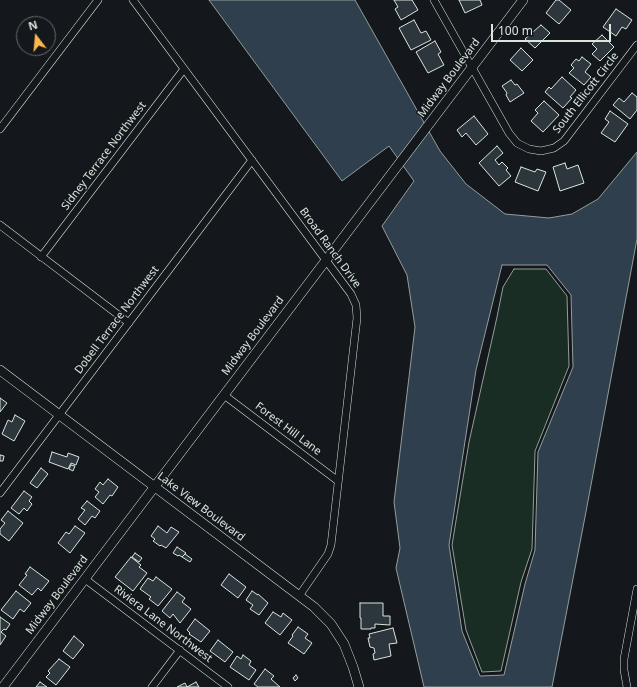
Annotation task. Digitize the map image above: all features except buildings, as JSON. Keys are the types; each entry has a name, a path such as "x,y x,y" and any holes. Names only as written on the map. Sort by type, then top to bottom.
{"street":[{"path":"0,129 98,0"},
{"name":"Broad Ranch Drive","path":"133,0 351,294 356,305 357,318 331,545 328,554 299,596"},
{"name":"South Ellicott Circle","path":"434,0 509,133 517,143 529,149 541,150 554,148 564,141 637,45"},
{"name":"Midway Boulevard","path":"3,687 523,0"},
{"name":"Sidney Terrace Northwest","path":"41,257 184,68"},
{"name":"Dobell Terrace Northwest","path":"0,493 252,160"},
{"path":"0,225 129,323"},
{"name":"Lake View Boulevard","path":"0,370 323,615 338,634 349,655 359,687"},
{"name":"Forest Hill Lane","path":"224,395 338,482"},
{"name":"Riviera Lane Northwest","path":"84,579 228,687"},
{"path":"627,687 624,670 625,654 637,589"},
{"path":"152,687 180,650"}],"green space":[{"path":"514,269 546,269 567,296 569,366 535,451 532,549 521,582 501,671 482,672 466,630 452,545 469,442 503,287"}],"water":[{"path":"209,0 355,0 440,151 466,184 505,214 549,218 572,214 598,199 637,152 637,239 552,687 424,687 396,568 400,548 394,502 415,327 407,275 382,226 414,181 389,146 342,181","holes":["502,265 547,265 571,295 573,367 538,452 535,550 525,584 504,675 480,676 462,631 449,545 476,370"]}]}
